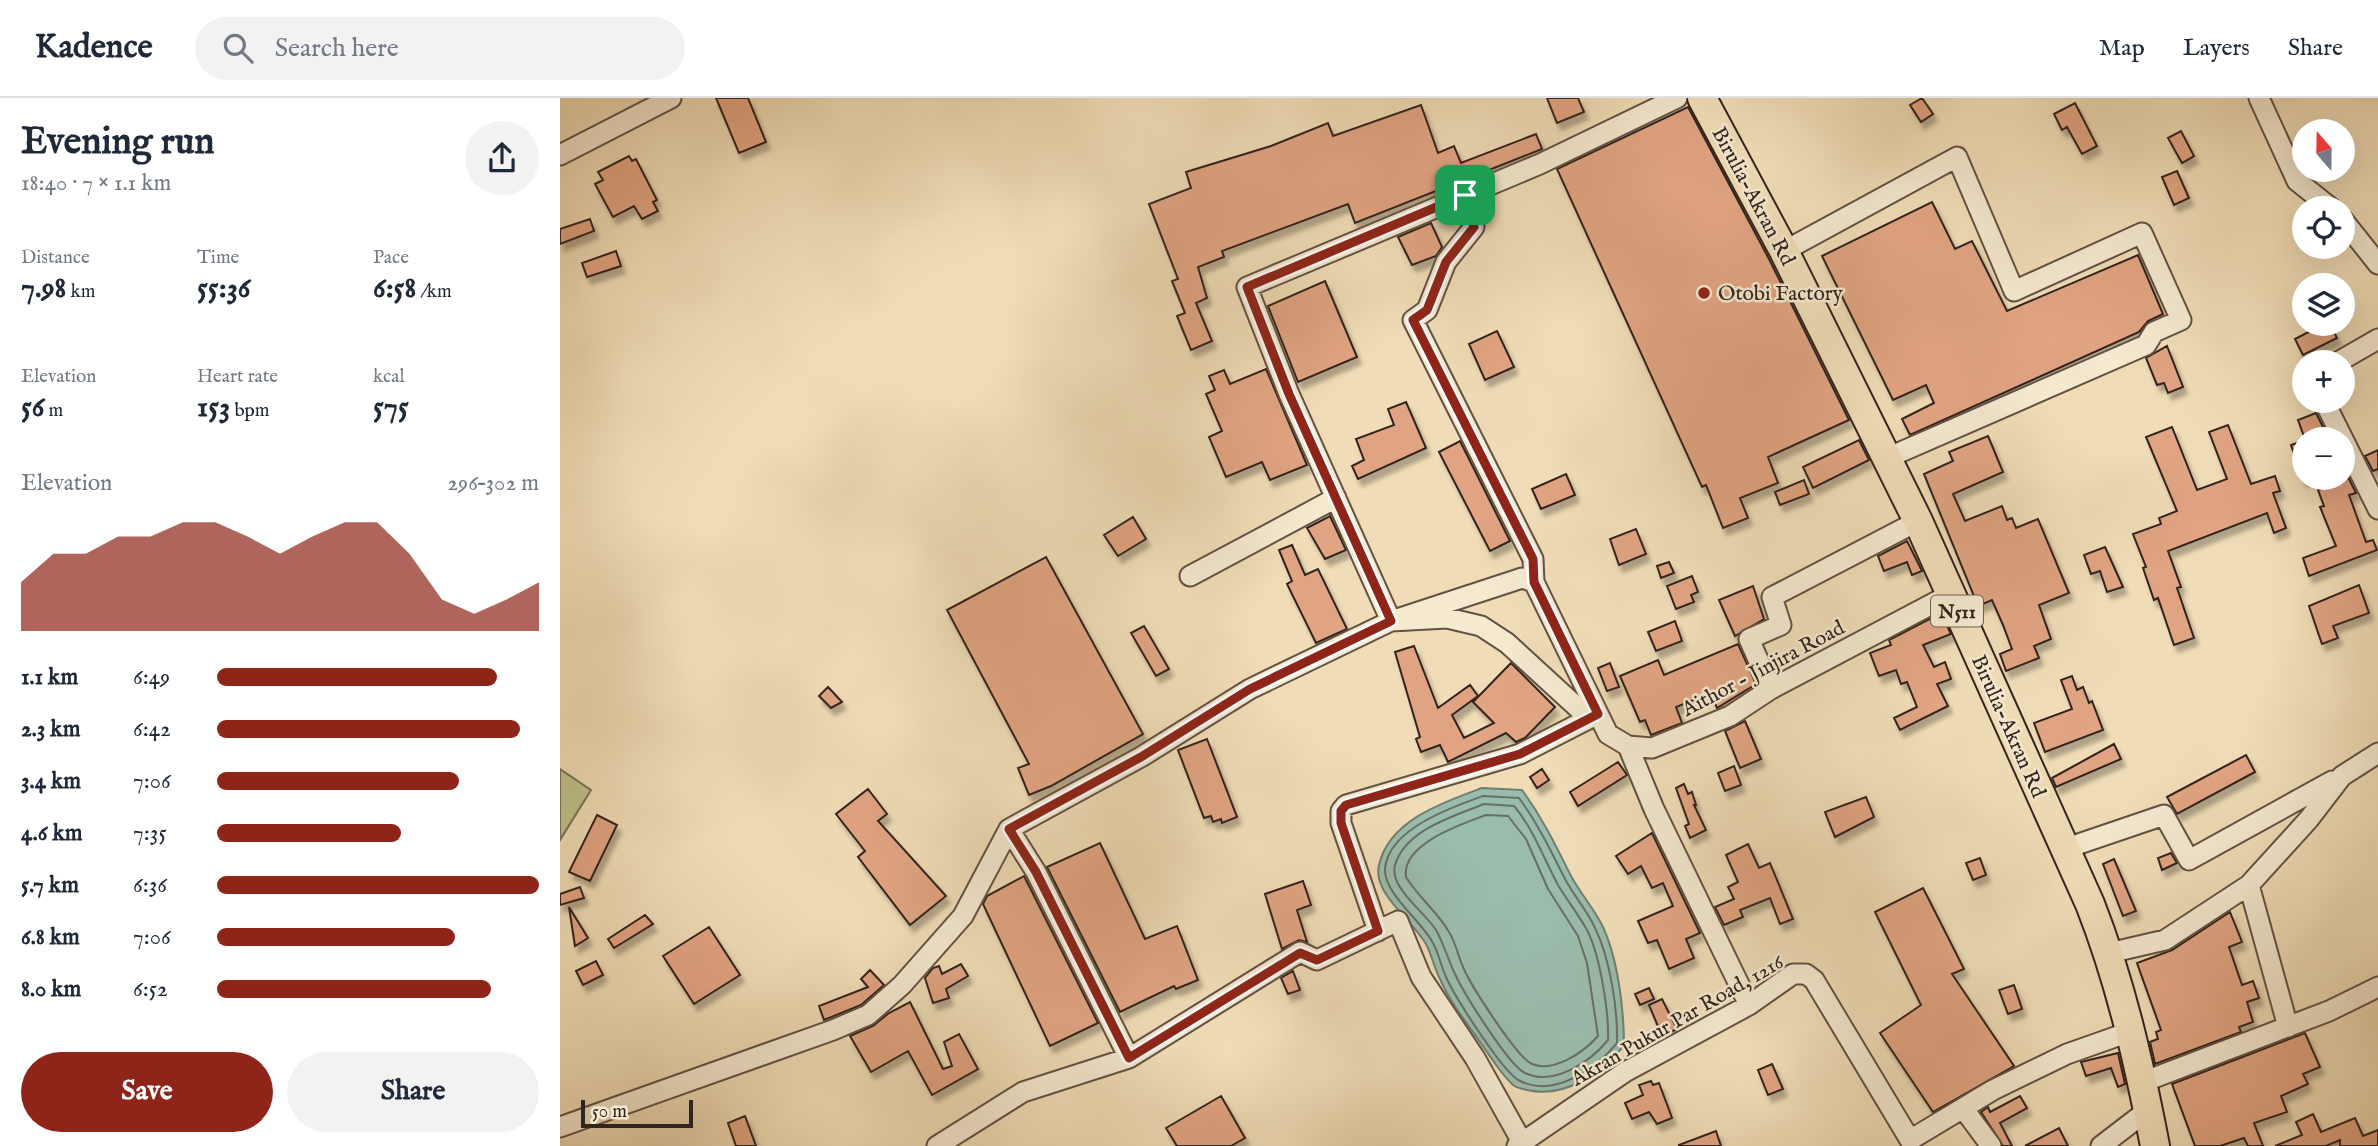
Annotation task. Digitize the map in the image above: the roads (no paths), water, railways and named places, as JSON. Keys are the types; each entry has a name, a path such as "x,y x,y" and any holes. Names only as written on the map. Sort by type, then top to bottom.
{"highway":[{"name":"Birulia-Akran Rd","path":"1702,98 1784,251 1918,521 2109,953 2132,1031 2155,1146"}],"street":[{"path":"560,155 671,98"},
{"path":"1391,621 1289,394 1247,287 1540,164 1676,98"},
{"path":"2259,98 2297,181 2316,196"},
{"path":"1784,251 1957,157 2014,291 2142,233 2181,320 2154,332 2146,345 1887,458"},
{"path":"1465,195 1474,227 1446,262 1427,310 1413,320 1533,559 1534,582 1598,714 1608,734 1628,746 1654,809 1749,1005"},
{"path":"2355,235 2378,264"},
{"path":"2355,353 2378,340"},
{"path":"2330,413 2378,509"},
{"path":"1191,576 1336,498"},
{"path":"1772,690 1749,639 1781,625 1772,597 1918,521"},
{"path":"560,1127 833,1030 868,1015 902,985 963,916 1009,829 1141,757 1250,689 1391,621 1522,578 1534,582"},
{"name":"Aithor - Jinjira Road","path":"1628,746 1652,748 1730,716 1772,690 1949,595"},
{"path":"1391,621 1447,618 1480,626 1516,651 1579,709 1598,714"},
{"path":"1378,931 1341,823 1341,811 1346,805 1520,754 1598,714"},
{"path":"2064,849 2164,815 2189,860 2342,776 2378,753"},
{"path":"2109,953 2165,940 2249,885 2309,819 2342,776"},
{"path":"1009,829 1036,872 1129,1058"},
{"path":"2249,885 2288,1027"},
{"path":"937,1146 1023,1092 1129,1058 1300,953 1317,960 1398,921 1421,977 1475,1058 1520,1144"},
{"name":"Akran Pukur Par Road, 1216","path":"1520,1144 1625,1072 1749,1005 1793,974 1806,974 1814,980 1905,1136 1910,1140 1963,1108 2067,1054 2132,1031"},
{"path":"2143,1082 2288,1027 2378,987"},
{"path":"1963,1108 1991,1146"},
{"path":"2101,1146 2148,1110"}],"water":[{"path":"1482,788 1522,790 1602,925 1616,968 1624,1046 1604,1066 1581,1082 1555,1091 1541,1092 1520,1088 1504,1075 1453,1004 1426,944 1387,896 1378,875 1385,849 1406,825 1435,807"}],"place":[{"name":"Otobi Factory","path":"1704,293"}]}
